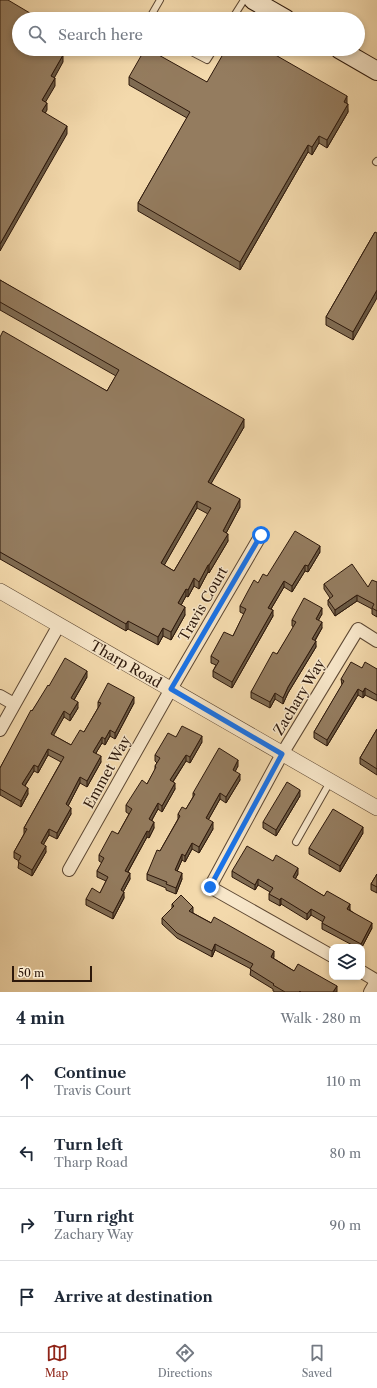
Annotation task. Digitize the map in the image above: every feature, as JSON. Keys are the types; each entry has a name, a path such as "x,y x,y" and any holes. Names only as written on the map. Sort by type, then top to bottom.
{"main road":[{"path":"253,0 274,12"},
{"path":"351,56 377,71"}],"street":[{"name":"Travis Court","path":"171,689 261,535"},
{"name":"Tharp Road","path":"0,592 377,808"},
{"path":"0,730 59,625"},
{"name":"Zachary Way","path":"329,954 210,887 282,754 358,629 377,641"},
{"name":"Emmet Way","path":"69,870 171,689"},
{"path":"0,696 14,704"},
{"path":"365,974 377,980 370,992"}],"lane":[{"path":"153,12 160,0"},
{"path":"236,12 244,0"},
{"path":"199,56 206,60 209,56"},
{"path":"296,842 330,782"}],"building":[{"path":"0,0 8,0 28,12 12,12 12,56 62,56 51,76 55,78 42,100 47,103 42,111 67,126 0,244"},
{"path":"141,56 161,56 207,82 222,56 277,56 347,96 344,102 348,104 327,140 319,136 312,147 308,145 240,262 138,203 190,112 129,77"},
{"path":"375,232 377,233 377,290 353,332 326,317"},
{"path":"0,280 244,419 208,482 240,499 223,531 228,534 199,582 194,578 188,590 186,589 178,603 185,607 171,632 163,628 158,637 128,621 126,624 0,552 0,337 3,331 107,391 119,370 0,302","holes":["197,501 211,508 174,571 161,563"]},
{"path":"295,531 320,546 308,566 305,565 292,586 284,581 268,608 273,610 232,682 213,671 219,661 211,656 224,632 233,636 246,609 240,606 254,580 258,583 263,574 267,576"},
{"path":"352,564 368,587 372,580 377,582 377,611 372,608 374,604 357,595 335,610 328,600 333,596 324,584"},
{"path":"304,598 322,608 316,619 322,622 312,639 316,641 283,698 275,693 270,702 251,692 273,652 277,654 296,622 292,620"},
{"path":"65,658 87,671 71,698 78,702 70,715 64,711 51,734 71,745 80,730 84,732 101,703 98,702 108,683 134,697 115,733 110,730 105,739 102,737 93,752 101,756 87,781 80,777 66,804 71,808 57,833 49,829 41,843 46,846 32,870 18,862 21,856 14,852 27,829 24,828 64,757 48,749 38,767 34,765 22,784 28,788 21,801 0,789 0,768 31,710 32,711 48,685 49,686"},
{"path":"351,662 362,668 365,662 377,669 377,695 365,688 363,692 358,689 327,740 314,732 344,681 341,679"},
{"path":"182,726 202,736 190,757 186,755 170,780 175,783 162,806 158,803 149,819 154,822 149,832 147,831 125,871 130,873 121,890 124,892 113,913 86,899 92,888 100,893 108,877 97,871 104,858 99,855 112,831 118,834 132,809 126,805 142,780 147,784 160,758 155,755 168,733 176,737"},
{"path":"377,729 377,769 360,758"},
{"path":"219,748 238,760 233,770 240,774 226,797 220,793 206,818 213,822 199,847 192,843 185,856 182,854 175,870 182,873 176,888 166,884 167,882 147,874 157,850 160,851 180,816 178,814 182,807 186,809 195,794 193,793"},
{"path":"287,782 300,790 276,830 263,822"},
{"path":"333,809 363,827 340,866 309,848"},
{"path":"247,846 273,861 276,855 298,868 293,877 324,896 327,891 350,904 347,909 372,923 361,944 322,923 325,917 311,909 307,914 281,898 280,900 269,894 273,888 258,879 255,885 232,871"},
{"path":"377,874 377,887 371,884"},
{"path":"181,895 193,907 189,911 211,923 214,917 274,951 271,957 294,971 298,964 337,986 333,992 285,992 250,969 253,964 215,944 212,951 177,933 162,918 174,906 172,904"}],"route":[{"path":"210,887 282,754 171,689 261,535"}]}
